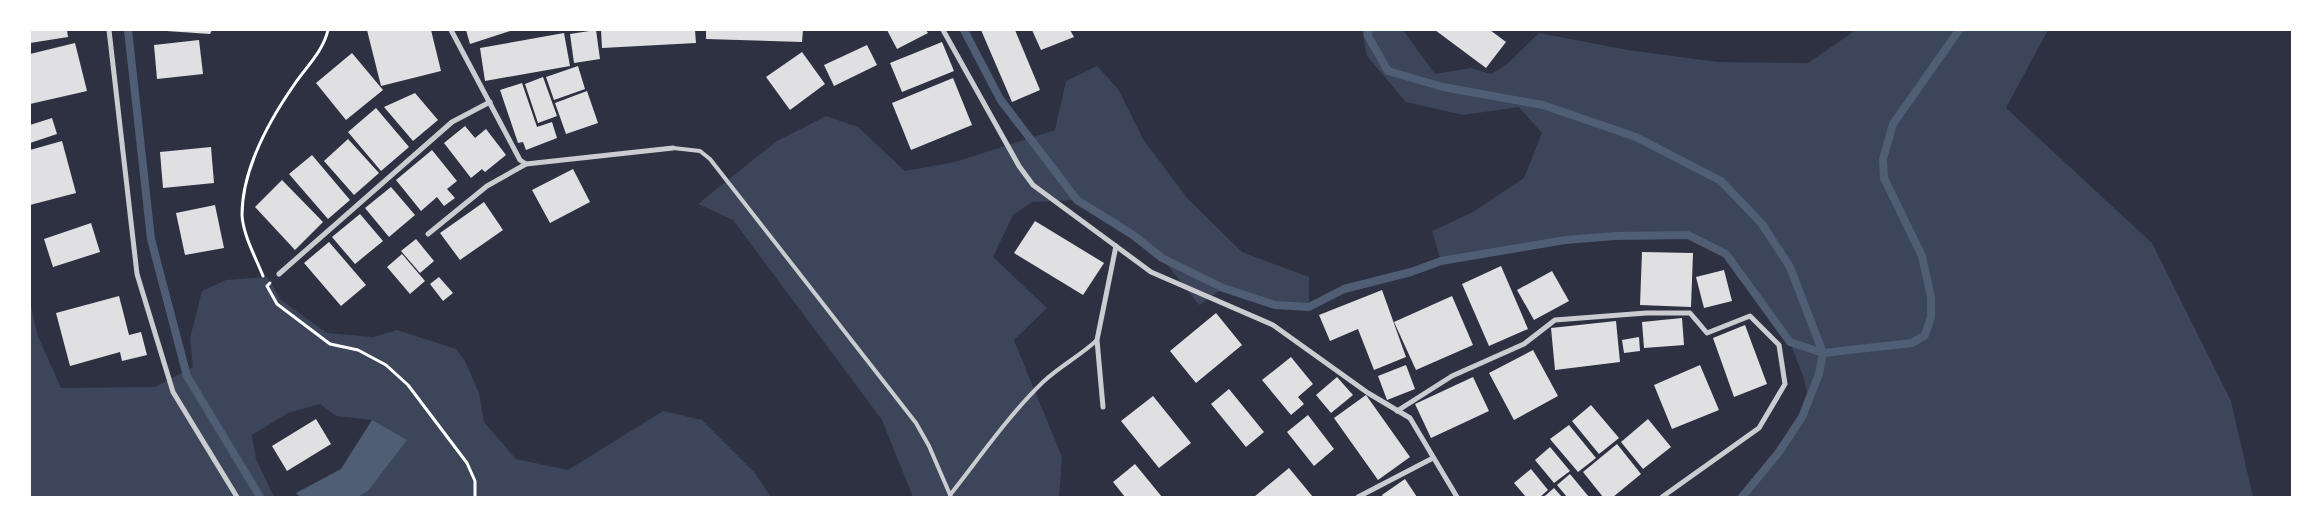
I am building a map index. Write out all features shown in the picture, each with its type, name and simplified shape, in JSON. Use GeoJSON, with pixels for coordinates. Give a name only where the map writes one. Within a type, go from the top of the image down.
{"type":"FeatureCollection","features":[{"type":"Feature","properties":{"kind":"street"},"geometry":{"type":"LineString","coordinates":[[109,30],[137,274],[173,392],[237,497]]}},
{"type":"Feature","properties":{"kind":"street"},"geometry":{"type":"LineString","coordinates":[[451,30],[520,160],[526,164]]}},
{"type":"Feature","properties":{"kind":"street"},"geometry":{"type":"LineString","coordinates":[[943,30],[1019,166],[1033,186],[1151,272],[1273,325],[1368,393],[1410,418],[1456,497]]}},
{"type":"Feature","properties":{"kind":"street"},"geometry":{"type":"LineString","coordinates":[[279,274],[452,122],[490,102]]}},
{"type":"Feature","properties":{"kind":"street"},"geometry":{"type":"LineString","coordinates":[[428,234],[487,186],[526,164],[673,148]]}},
{"type":"Feature","properties":{"kind":"street"},"geometry":{"type":"LineString","coordinates":[[1103,407],[1097,340],[1116,246]]}},
{"type":"Feature","properties":{"kind":"street"},"geometry":{"type":"LineString","coordinates":[[1397,411],[1452,376],[1524,344],[1555,320],[1646,313],[1690,313],[1707,333],[1750,316],[1779,345],[1785,384],[1759,428],[1662,497]]}},
{"type":"Feature","properties":{"kind":"street"},"geometry":{"type":"LineString","coordinates":[[1358,497],[1433,458]]}},
{"type":"Feature","properties":{"kind":"lane"},"geometry":{"type":"LineString","coordinates":[[673,148],[700,151],[710,159],[916,423],[929,446],[951,496],[1028,398],[1058,368],[1077,357],[1097,340]]}},
{"type":"Feature","properties":{"kind":"path"},"geometry":{"type":"LineString","coordinates":[[328,30],[319,53],[296,82],[270,124],[255,156],[245,193],[242,216],[267,286],[277,304],[330,344],[358,350],[386,365],[408,385],[467,462],[475,481],[475,497]]}},
{"type":"Feature","properties":{"kind":"path"},"geometry":{"type":"LineString","coordinates":[[267,286],[279,274]]}},
{"type":"Feature","properties":{"kind":"shaded area"},"geometry":{"type":"Polygon","coordinates":[[[1362,30],[1403,30],[1435,74],[1471,68],[1491,74],[1507,64],[1539,33],[1628,50],[1718,62],[1808,63],[1856,30],[2048,30],[2006,108],[2152,243],[2231,401],[2253,497],[1738,497],[1779,452],[1802,417],[1808,399],[1804,379],[1790,342],[1726,254],[1688,235],[1615,236],[1553,242],[1441,261],[1432,231],[1471,213],[1524,178],[1542,133],[1519,107],[1463,115],[1406,102],[1367,56],[1362,30]]]}},
{"type":"Feature","properties":{"kind":"shaded area"},"geometry":{"type":"Polygon","coordinates":[[[1097,66],[1118,89],[1143,139],[1188,199],[1242,252],[1309,277],[1309,307],[1275,305],[1223,288],[1199,305],[1162,258],[1133,235],[1077,200],[1032,202],[1013,215],[993,257],[1047,308],[1014,340],[1062,457],[1059,497],[913,497],[882,420],[733,220],[698,204],[777,141],[826,116],[858,127],[905,171],[955,162],[1055,130],[1066,81],[1097,66]]]}},
{"type":"Feature","properties":{"kind":"shaded area"},"geometry":{"type":"Polygon","coordinates":[[[267,277],[281,300],[327,333],[373,337],[397,330],[456,349],[465,361],[479,393],[484,422],[516,459],[568,470],[663,411],[702,420],[755,473],[771,497],[358,497],[368,491],[372,420],[336,416],[320,404],[288,413],[252,435],[256,459],[274,497],[30,497],[30,301],[37,334],[61,388],[155,387],[193,367],[190,338],[202,291],[226,280],[267,277]]]}},
{"type":"Feature","properties":{"kind":"shaded area"},"geometry":{"type":"Polygon","coordinates":[[[372,420],[407,440],[368,491],[358,497],[300,497],[296,493],[341,469],[372,420]]]}},
{"type":"Feature","properties":{"kind":"building"},"geometry":{"type":"Polygon","coordinates":[[[30,30],[67,30],[68,37],[30,43],[30,30]]]}},
{"type":"Feature","properties":{"kind":"building"},"geometry":{"type":"Polygon","coordinates":[[[152,30],[212,30],[210,34],[152,30]]]}},
{"type":"Feature","properties":{"kind":"building"},"geometry":{"type":"Polygon","coordinates":[[[367,30],[431,30],[441,71],[381,86],[367,30]]]}},
{"type":"Feature","properties":{"kind":"building"},"geometry":{"type":"Polygon","coordinates":[[[466,30],[513,30],[470,44],[466,30]]]}},
{"type":"Feature","properties":{"kind":"building"},"geometry":{"type":"Polygon","coordinates":[[[596,30],[600,59],[574,63],[570,34],[596,30]]]}},
{"type":"Feature","properties":{"kind":"building"},"geometry":{"type":"Polygon","coordinates":[[[601,30],[695,30],[696,43],[602,48],[601,30]]]}},
{"type":"Feature","properties":{"kind":"building"},"geometry":{"type":"Polygon","coordinates":[[[706,30],[803,30],[802,42],[706,39],[706,30]]]}},
{"type":"Feature","properties":{"kind":"building"},"geometry":{"type":"Polygon","coordinates":[[[887,30],[926,30],[928,33],[897,49],[887,30]]]}},
{"type":"Feature","properties":{"kind":"building"},"geometry":{"type":"Polygon","coordinates":[[[981,30],[1015,30],[1040,90],[1012,102],[981,30]]]}},
{"type":"Feature","properties":{"kind":"building"},"geometry":{"type":"Polygon","coordinates":[[[1032,30],[1070,30],[1074,37],[1041,50],[1032,30]]]}},
{"type":"Feature","properties":{"kind":"building"},"geometry":{"type":"Polygon","coordinates":[[[1435,30],[1490,30],[1506,42],[1486,68],[1435,30]]]}},
{"type":"Feature","properties":{"kind":"building"},"geometry":{"type":"Polygon","coordinates":[[[564,33],[570,66],[485,81],[480,48],[564,33]]]}},
{"type":"Feature","properties":{"kind":"building"},"geometry":{"type":"Polygon","coordinates":[[[199,40],[203,74],[157,79],[154,45],[199,40]]]}},
{"type":"Feature","properties":{"kind":"building"},"geometry":{"type":"Polygon","coordinates":[[[942,42],[954,71],[902,92],[890,63],[942,42]]]}},
{"type":"Feature","properties":{"kind":"building"},"geometry":{"type":"Polygon","coordinates":[[[75,43],[87,91],[30,104],[30,54],[75,43]]]}},
{"type":"Feature","properties":{"kind":"building"},"geometry":{"type":"Polygon","coordinates":[[[867,45],[877,65],[834,86],[824,65],[867,45]]]}},
{"type":"Feature","properties":{"kind":"building"},"geometry":{"type":"Polygon","coordinates":[[[802,52],[825,84],[790,110],[766,77],[802,52]]]}},
{"type":"Feature","properties":{"kind":"building"},"geometry":{"type":"Polygon","coordinates":[[[352,53],[383,90],[346,120],[316,83],[352,53]]]}},
{"type":"Feature","properties":{"kind":"building"},"geometry":{"type":"Polygon","coordinates":[[[578,66],[585,89],[554,100],[546,77],[578,66]]]}},
{"type":"Feature","properties":{"kind":"building"},"geometry":{"type":"Polygon","coordinates":[[[543,77],[557,116],[538,123],[525,84],[543,77]]]}},
{"type":"Feature","properties":{"kind":"building"},"geometry":{"type":"Polygon","coordinates":[[[953,78],[972,125],[911,150],[892,103],[953,78]]]}},
{"type":"Feature","properties":{"kind":"building"},"geometry":{"type":"Polygon","coordinates":[[[522,83],[537,127],[552,122],[557,138],[526,150],[523,142],[518,143],[500,90],[522,83]]]}},
{"type":"Feature","properties":{"kind":"building"},"geometry":{"type":"Polygon","coordinates":[[[587,91],[598,123],[566,134],[555,103],[587,91]]]}},
{"type":"Feature","properties":{"kind":"building"},"geometry":{"type":"Polygon","coordinates":[[[415,93],[438,120],[413,141],[384,107],[415,93]]]}},
{"type":"Feature","properties":{"kind":"building"},"geometry":{"type":"Polygon","coordinates":[[[376,108],[409,147],[381,171],[348,132],[376,108]]]}},
{"type":"Feature","properties":{"kind":"building"},"geometry":{"type":"Polygon","coordinates":[[[52,118],[57,134],[30,143],[30,125],[52,118]]]}},
{"type":"Feature","properties":{"kind":"building"},"geometry":{"type":"Polygon","coordinates":[[[465,126],[475,138],[486,129],[506,155],[485,172],[482,169],[471,178],[444,143],[465,126]]]}},
{"type":"Feature","properties":{"kind":"building"},"geometry":{"type":"Polygon","coordinates":[[[348,139],[379,173],[354,195],[324,161],[348,139]]]}},
{"type":"Feature","properties":{"kind":"building"},"geometry":{"type":"Polygon","coordinates":[[[62,141],[76,193],[30,205],[30,150],[62,141]]]}},
{"type":"Feature","properties":{"kind":"building"},"geometry":{"type":"Polygon","coordinates":[[[211,147],[214,183],[163,188],[160,152],[211,147]]]}},
{"type":"Feature","properties":{"kind":"building"},"geometry":{"type":"Polygon","coordinates":[[[432,150],[457,181],[447,189],[455,198],[444,206],[437,197],[421,211],[396,180],[432,150]]]}},
{"type":"Feature","properties":{"kind":"building"},"geometry":{"type":"Polygon","coordinates":[[[312,155],[350,200],[328,219],[289,174],[312,155]]]}},
{"type":"Feature","properties":{"kind":"building"},"geometry":{"type":"Polygon","coordinates":[[[573,169],[590,202],[550,223],[532,190],[573,169]]]}},
{"type":"Feature","properties":{"kind":"building"},"geometry":{"type":"Polygon","coordinates":[[[282,180],[323,222],[295,250],[255,207],[282,180]]]}},
{"type":"Feature","properties":{"kind":"building"},"geometry":{"type":"Polygon","coordinates":[[[391,187],[415,215],[389,237],[365,208],[391,187]]]}},
{"type":"Feature","properties":{"kind":"building"},"geometry":{"type":"Polygon","coordinates":[[[484,202],[503,230],[460,260],[440,233],[484,202]]]}},
{"type":"Feature","properties":{"kind":"building"},"geometry":{"type":"Polygon","coordinates":[[[215,205],[224,248],[185,255],[176,213],[215,205]]]}},
{"type":"Feature","properties":{"kind":"building"},"geometry":{"type":"Polygon","coordinates":[[[360,214],[383,241],[355,264],[332,237],[360,214]]]}},
{"type":"Feature","properties":{"kind":"building"},"geometry":{"type":"Polygon","coordinates":[[[1035,221],[1104,263],[1083,295],[1014,253],[1035,221]]]}},
{"type":"Feature","properties":{"kind":"building"},"geometry":{"type":"Polygon","coordinates":[[[91,223],[100,252],[53,267],[44,239],[91,223]]]}},
{"type":"Feature","properties":{"kind":"building"},"geometry":{"type":"Polygon","coordinates":[[[416,239],[434,261],[420,273],[401,251],[416,239]]]}},
{"type":"Feature","properties":{"kind":"building"},"geometry":{"type":"Polygon","coordinates":[[[329,242],[366,285],[341,306],[304,263],[329,242]]]}},
{"type":"Feature","properties":{"kind":"building"},"geometry":{"type":"Polygon","coordinates":[[[1642,252],[1693,253],[1691,307],[1640,305],[1642,252]]]}},
{"type":"Feature","properties":{"kind":"building"},"geometry":{"type":"Polygon","coordinates":[[[402,254],[425,281],[410,294],[387,267],[402,254]]]}},
{"type":"Feature","properties":{"kind":"building"},"geometry":{"type":"Polygon","coordinates":[[[1501,266],[1528,329],[1489,346],[1462,284],[1501,266]]]}},
{"type":"Feature","properties":{"kind":"building"},"geometry":{"type":"Polygon","coordinates":[[[1724,270],[1732,301],[1704,308],[1696,277],[1724,270]]]}},
{"type":"Feature","properties":{"kind":"building"},"geometry":{"type":"Polygon","coordinates":[[[1552,271],[1569,301],[1534,320],[1517,290],[1552,271]]]}},
{"type":"Feature","properties":{"kind":"building"},"geometry":{"type":"Polygon","coordinates":[[[439,277],[453,293],[443,301],[430,284],[439,277]]]}},
{"type":"Feature","properties":{"kind":"building"},"geometry":{"type":"Polygon","coordinates":[[[1382,290],[1406,357],[1374,370],[1358,329],[1330,341],[1319,315],[1382,290]]]}},
{"type":"Feature","properties":{"kind":"building"},"geometry":{"type":"Polygon","coordinates":[[[119,296],[129,335],[141,332],[147,355],[122,361],[120,352],[70,366],[56,313],[119,296]]]}},
{"type":"Feature","properties":{"kind":"building"},"geometry":{"type":"Polygon","coordinates":[[[1452,296],[1473,345],[1416,370],[1394,322],[1452,296]]]}},
{"type":"Feature","properties":{"kind":"building"},"geometry":{"type":"Polygon","coordinates":[[[1216,313],[1242,345],[1196,383],[1170,351],[1216,313]]]}},
{"type":"Feature","properties":{"kind":"building"},"geometry":{"type":"Polygon","coordinates":[[[1682,318],[1684,345],[1644,348],[1642,322],[1682,318]]]}},
{"type":"Feature","properties":{"kind":"building"},"geometry":{"type":"Polygon","coordinates":[[[1616,321],[1620,362],[1555,370],[1551,328],[1616,321]]]}},
{"type":"Feature","properties":{"kind":"building"},"geometry":{"type":"Polygon","coordinates":[[[1745,325],[1767,384],[1734,397],[1713,338],[1745,325]]]}},
{"type":"Feature","properties":{"kind":"building"},"geometry":{"type":"Polygon","coordinates":[[[1639,337],[1640,351],[1624,353],[1622,340],[1639,337]]]}},
{"type":"Feature","properties":{"kind":"building"},"geometry":{"type":"Polygon","coordinates":[[[1533,350],[1558,396],[1514,420],[1489,373],[1533,350]]]}},
{"type":"Feature","properties":{"kind":"building"},"geometry":{"type":"Polygon","coordinates":[[[1291,357],[1313,384],[1298,397],[1304,404],[1291,415],[1262,380],[1291,357]]]}},
{"type":"Feature","properties":{"kind":"building"},"geometry":{"type":"Polygon","coordinates":[[[1406,365],[1415,389],[1387,400],[1378,376],[1406,365]]]}},
{"type":"Feature","properties":{"kind":"building"},"geometry":{"type":"Polygon","coordinates":[[[1700,365],[1719,410],[1672,429],[1654,385],[1700,365]]]}},
{"type":"Feature","properties":{"kind":"building"},"geometry":{"type":"Polygon","coordinates":[[[1337,377],[1353,395],[1331,413],[1316,395],[1337,377]]]}},
{"type":"Feature","properties":{"kind":"building"},"geometry":{"type":"Polygon","coordinates":[[[1473,377],[1489,411],[1431,438],[1415,404],[1473,377]]]}},
{"type":"Feature","properties":{"kind":"building"},"geometry":{"type":"Polygon","coordinates":[[[1229,389],[1264,432],[1246,447],[1211,404],[1229,389]]]}},
{"type":"Feature","properties":{"kind":"building"},"geometry":{"type":"Polygon","coordinates":[[[1366,395],[1410,457],[1378,480],[1334,418],[1366,395]]]}},
{"type":"Feature","properties":{"kind":"building"},"geometry":{"type":"Polygon","coordinates":[[[1153,396],[1191,443],[1159,468],[1121,421],[1153,396]]]}},
{"type":"Feature","properties":{"kind":"building"},"geometry":{"type":"Polygon","coordinates":[[[1591,405],[1619,438],[1599,454],[1572,421],[1591,405]]]}},
{"type":"Feature","properties":{"kind":"building"},"geometry":{"type":"Polygon","coordinates":[[[1308,415],[1334,449],[1314,466],[1287,432],[1308,415]]]}},
{"type":"Feature","properties":{"kind":"building"},"geometry":{"type":"Polygon","coordinates":[[[316,419],[331,444],[287,471],[272,446],[316,419]]]}},
{"type":"Feature","properties":{"kind":"building"},"geometry":{"type":"Polygon","coordinates":[[[1648,419],[1671,447],[1643,469],[1621,442],[1648,419]]]}},
{"type":"Feature","properties":{"kind":"building"},"geometry":{"type":"Polygon","coordinates":[[[1569,425],[1596,458],[1578,472],[1550,439],[1569,425]]]}},
{"type":"Feature","properties":{"kind":"building"},"geometry":{"type":"Polygon","coordinates":[[[1617,444],[1641,474],[1613,497],[1603,497],[1583,472],[1617,444]]]}},
{"type":"Feature","properties":{"kind":"building"},"geometry":{"type":"Polygon","coordinates":[[[1550,447],[1570,471],[1554,483],[1535,460],[1550,447]]]}},
{"type":"Feature","properties":{"kind":"building"},"geometry":{"type":"Polygon","coordinates":[[[1135,464],[1162,497],[1125,497],[1113,482],[1135,464]]]}},
{"type":"Feature","properties":{"kind":"building"},"geometry":{"type":"Polygon","coordinates":[[[1289,468],[1313,497],[1254,497],[1289,468]]]}},
{"type":"Feature","properties":{"kind":"building"},"geometry":{"type":"Polygon","coordinates":[[[1531,469],[1548,490],[1540,497],[1526,497],[1514,483],[1531,469]]]}},
{"type":"Feature","properties":{"kind":"building"},"geometry":{"type":"Polygon","coordinates":[[[1570,474],[1589,497],[1567,497],[1557,485],[1570,474]]]}},
{"type":"Feature","properties":{"kind":"building"},"geometry":{"type":"Polygon","coordinates":[[[1405,479],[1417,497],[1383,497],[1382,495],[1405,479]]]}},
{"type":"Feature","properties":{"kind":"building"},"geometry":{"type":"Polygon","coordinates":[[[1554,488],[1562,497],[1543,497],[1546,495],[1554,488]]]}},
{"type":"Feature","properties":{"kind":"waterway"},"geometry":{"type":"LineString","coordinates":[[128,30],[151,239],[187,376],[260,497]]}},
{"type":"Feature","properties":{"kind":"waterway"},"geometry":{"type":"LineString","coordinates":[[964,30],[1000,99],[1077,200],[1133,235],[1162,258],[1223,288],[1275,305],[1309,307],[1344,289],[1411,272],[1441,261],[1565,240],[1615,236],[1688,235],[1726,254],[1790,342],[1823,353],[1912,343],[1925,335],[1931,317],[1931,297],[1922,256],[1884,178],[1883,159],[1893,124],[1959,30]]}},
{"type":"Feature","properties":{"kind":"waterway"},"geometry":{"type":"LineString","coordinates":[[1368,30],[1368,36],[1388,71],[1443,87],[1543,105],[1636,137],[1721,181],[1762,224],[1790,267],[1823,353],[1819,374],[1802,417],[1779,452],[1742,497]]}}]}
